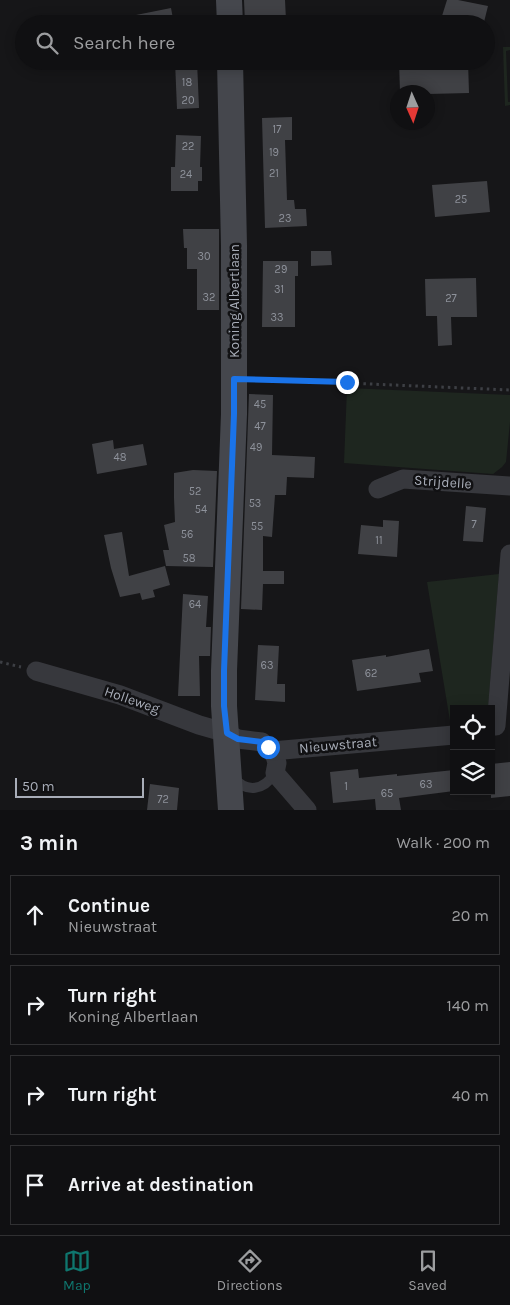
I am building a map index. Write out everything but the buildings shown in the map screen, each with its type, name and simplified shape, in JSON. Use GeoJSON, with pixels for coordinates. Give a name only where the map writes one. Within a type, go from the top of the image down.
{"type":"FeatureCollection","features":[{"type":"Feature","properties":{"kind":"street"},"geometry":{"type":"LineString","coordinates":[[229,0],[230,15]]}},
{"type":"Feature","properties":{"kind":"street","name":"Koning Albertlaan"},"geometry":{"type":"LineString","coordinates":[[230,70],[234,246],[234,414],[224,706],[232,810]]}},
{"type":"Feature","properties":{"kind":"street","name":"Strijdelle"},"geometry":{"type":"LineString","coordinates":[[378,490],[403,479],[510,486]]}},
{"type":"Feature","properties":{"kind":"street"},"geometry":{"type":"LineString","coordinates":[[499,725],[510,554]]}},
{"type":"Feature","properties":{"kind":"street","name":"Holleweg"},"geometry":{"type":"LineString","coordinates":[[36,671],[120,695],[199,725],[227,733]]}},
{"type":"Feature","properties":{"kind":"street"},"geometry":{"type":"LineString","coordinates":[[227,733],[238,739],[262,742],[268,747],[272,751],[277,763],[275,773],[307,810]]}},
{"type":"Feature","properties":{"kind":"street","name":"Nieuwstraat"},"geometry":{"type":"LineString","coordinates":[[272,751],[450,735]]}},
{"type":"Feature","properties":{"kind":"lane"},"geometry":{"type":"LineString","coordinates":[[229,766],[232,776],[245,787],[255,788],[264,786],[270,782],[275,773]]}},
{"type":"Feature","properties":{"kind":"path"},"geometry":{"type":"LineString","coordinates":[[234,379],[347,382],[510,390]]}},
{"type":"Feature","properties":{"kind":"shaded area"},"geometry":{"type":"Polygon","coordinates":[[[503,47],[510,47],[510,50],[506,51],[508,102],[510,102],[510,105],[505,106],[503,47]]]}},
{"type":"Feature","properties":{"kind":"shaded area"},"geometry":{"type":"Polygon","coordinates":[[[347,388],[510,395],[510,422],[506,462],[493,474],[344,463],[347,388]]]}},
{"type":"Feature","properties":{"kind":"shaded area"},"geometry":{"type":"Polygon","coordinates":[[[499,574],[488,705],[450,705],[450,721],[427,582],[499,574]]]}},
{"type":"Feature","properties":{"kind":"route"},"geometry":{"type":"LineString","coordinates":[[268,747],[262,742],[238,739],[227,733],[224,706],[234,379],[347,382]]}}]}
